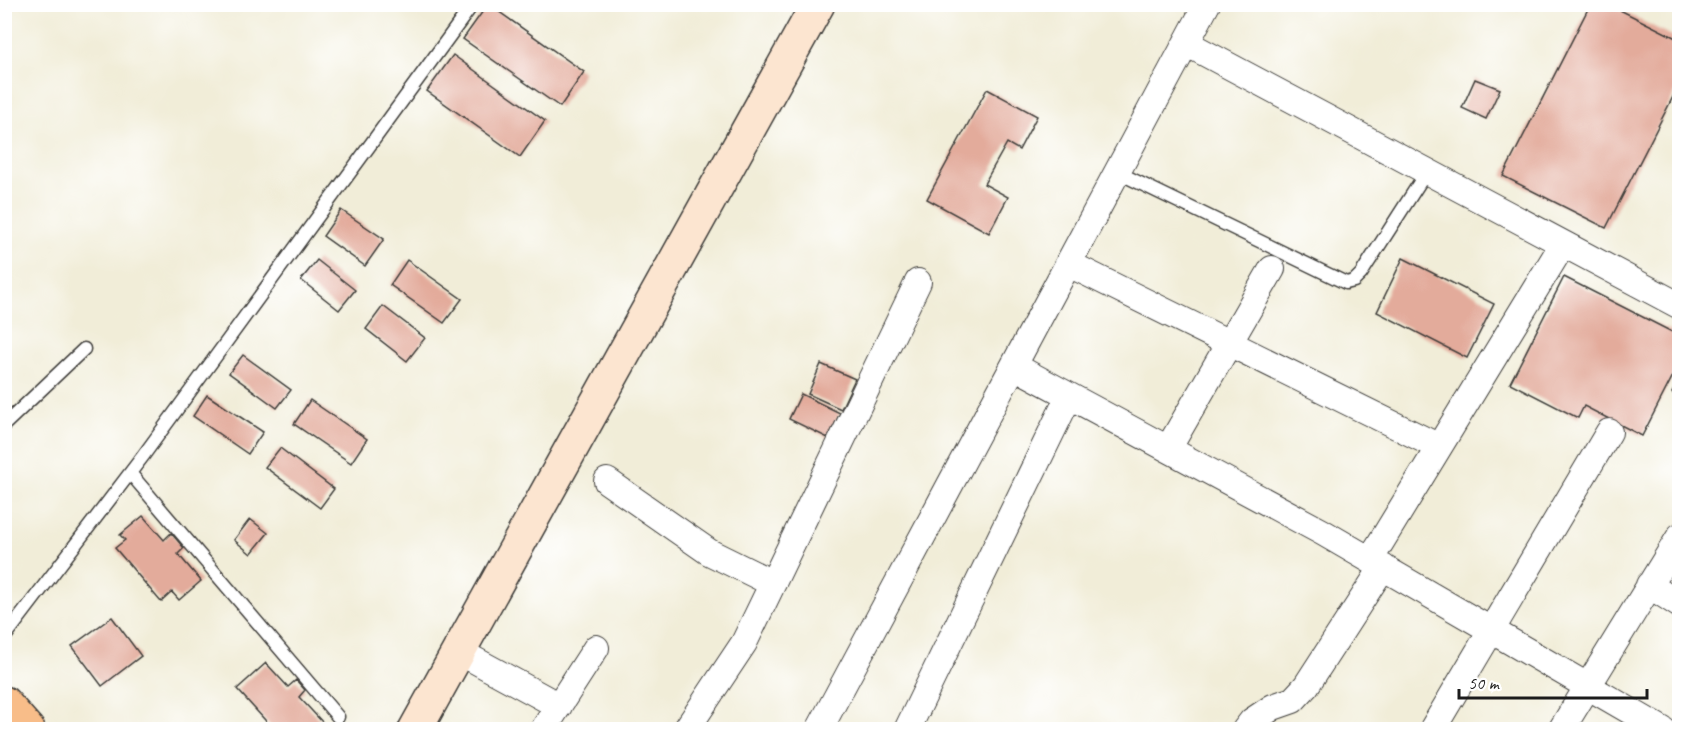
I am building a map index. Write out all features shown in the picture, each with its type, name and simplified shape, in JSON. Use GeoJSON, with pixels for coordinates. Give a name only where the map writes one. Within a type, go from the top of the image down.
{"type":"FeatureCollection","features":[{"type":"Feature","properties":{"kind":"main road"},"geometry":{"type":"LineString","coordinates":[[4,703],[28,729]]}},
{"type":"Feature","properties":{"kind":"street"},"geometry":{"type":"LineString","coordinates":[[415,729],[818,4]]}},
{"type":"Feature","properties":{"kind":"street"},"geometry":{"type":"LineString","coordinates":[[819,729],[1207,4]]}},
{"type":"Feature","properties":{"kind":"street"},"geometry":{"type":"LineString","coordinates":[[1186,43],[1680,306]]}},
{"type":"Feature","properties":{"kind":"street"},"geometry":{"type":"LineString","coordinates":[[1245,729],[1252,721],[1273,707],[1293,700],[1306,686],[1376,564],[1439,447],[1563,244]]}},
{"type":"Feature","properties":{"kind":"street"},"geometry":{"type":"LineString","coordinates":[[1069,264],[1439,447]]}},
{"type":"Feature","properties":{"kind":"street"},"geometry":{"type":"LineString","coordinates":[[1168,449],[1272,269]]}},
{"type":"Feature","properties":{"kind":"street"},"geometry":{"type":"LineString","coordinates":[[686,729],[744,643],[918,282]]}},
{"type":"Feature","properties":{"kind":"street"},"geometry":{"type":"LineString","coordinates":[[1014,366],[1376,564],[1663,729]]}},
{"type":"Feature","properties":{"kind":"street"},"geometry":{"type":"LineString","coordinates":[[907,729],[1069,396]]}},
{"type":"Feature","properties":{"kind":"street"},"geometry":{"type":"LineString","coordinates":[[1432,729],[1609,432]]}},
{"type":"Feature","properties":{"kind":"street"},"geometry":{"type":"LineString","coordinates":[[607,481],[709,552],[772,583]]}},
{"type":"Feature","properties":{"kind":"street"},"geometry":{"type":"LineString","coordinates":[[1561,729],[1680,536]]}},
{"type":"Feature","properties":{"kind":"street"},"geometry":{"type":"LineString","coordinates":[[1649,585],[1680,604]]}},
{"type":"Feature","properties":{"kind":"street"},"geometry":{"type":"LineString","coordinates":[[543,729],[596,648]]}},
{"type":"Feature","properties":{"kind":"street"},"geometry":{"type":"LineString","coordinates":[[458,651],[559,705]]}},
{"type":"Feature","properties":{"kind":"lane"},"geometry":{"type":"LineString","coordinates":[[4,639],[130,473],[473,4]]}},
{"type":"Feature","properties":{"kind":"lane"},"geometry":{"type":"LineString","coordinates":[[1117,172],[1346,283],[1354,281],[1361,274],[1426,171]]}},
{"type":"Feature","properties":{"kind":"lane"},"geometry":{"type":"LineString","coordinates":[[4,425],[84,349]]}},
{"type":"Feature","properties":{"kind":"lane"},"geometry":{"type":"LineString","coordinates":[[130,473],[338,717]]}},
{"type":"Feature","properties":{"kind":"building"},"geometry":{"type":"Polygon","coordinates":[[[488,4],[584,72],[560,107],[463,39],[488,4]]]}},
{"type":"Feature","properties":{"kind":"building"},"geometry":{"type":"Polygon","coordinates":[[[1435,4],[1449,4],[1446,10],[1435,4]]]}},
{"type":"Feature","properties":{"kind":"building"},"geometry":{"type":"Polygon","coordinates":[[[1590,5],[1610,5],[1680,40],[1680,83],[1606,228],[1503,176],[1590,5]]]}},
{"type":"Feature","properties":{"kind":"building"},"geometry":{"type":"Polygon","coordinates":[[[453,55],[545,121],[520,157],[427,91],[453,55]]]}},
{"type":"Feature","properties":{"kind":"building"},"geometry":{"type":"Polygon","coordinates":[[[1475,79],[1500,89],[1486,119],[1462,108],[1475,79]]]}},
{"type":"Feature","properties":{"kind":"building"},"geometry":{"type":"Polygon","coordinates":[[[987,89],[1037,116],[1019,150],[1007,143],[984,184],[1008,197],[989,233],[927,199],[987,89]]]}},
{"type":"Feature","properties":{"kind":"building"},"geometry":{"type":"Polygon","coordinates":[[[341,210],[384,239],[365,266],[323,236],[341,210]]]}},
{"type":"Feature","properties":{"kind":"building"},"geometry":{"type":"Polygon","coordinates":[[[1403,258],[1494,304],[1467,358],[1377,312],[1403,258]]]}},
{"type":"Feature","properties":{"kind":"building"},"geometry":{"type":"Polygon","coordinates":[[[317,260],[355,290],[339,310],[301,280],[317,260]]]}},
{"type":"Feature","properties":{"kind":"building"},"geometry":{"type":"Polygon","coordinates":[[[407,260],[462,299],[444,323],[390,285],[407,260]]]}},
{"type":"Feature","properties":{"kind":"building"},"geometry":{"type":"Polygon","coordinates":[[[1564,277],[1680,336],[1680,362],[1642,436],[1584,406],[1578,418],[1510,383],[1564,277]]]}},
{"type":"Feature","properties":{"kind":"building"},"geometry":{"type":"Polygon","coordinates":[[[383,306],[425,338],[407,361],[366,329],[383,306]]]}},
{"type":"Feature","properties":{"kind":"building"},"geometry":{"type":"Polygon","coordinates":[[[243,355],[291,390],[277,408],[229,373],[243,355]]]}},
{"type":"Feature","properties":{"kind":"building"},"geometry":{"type":"Polygon","coordinates":[[[821,364],[855,379],[841,409],[808,394],[821,364]]]}},
{"type":"Feature","properties":{"kind":"building"},"geometry":{"type":"Polygon","coordinates":[[[1680,379],[1680,397],[1672,393],[1680,379]]]}},
{"type":"Feature","properties":{"kind":"building"},"geometry":{"type":"Polygon","coordinates":[[[801,394],[840,413],[828,438],[789,419],[801,394]]]}},
{"type":"Feature","properties":{"kind":"building"},"geometry":{"type":"Polygon","coordinates":[[[207,395],[263,432],[248,454],[193,416],[207,395]]]}},
{"type":"Feature","properties":{"kind":"building"},"geometry":{"type":"Polygon","coordinates":[[[310,400],[367,439],[351,463],[294,424],[310,400]]]}},
{"type":"Feature","properties":{"kind":"building"},"geometry":{"type":"Polygon","coordinates":[[[280,448],[334,489],[320,508],[265,467],[280,448]]]}},
{"type":"Feature","properties":{"kind":"building"},"geometry":{"type":"Polygon","coordinates":[[[143,516],[164,540],[171,533],[184,548],[178,554],[201,581],[179,600],[172,592],[161,602],[115,548],[125,540],[120,535],[143,516]]]}},
{"type":"Feature","properties":{"kind":"building"},"geometry":{"type":"Polygon","coordinates":[[[250,519],[268,533],[251,554],[234,540],[250,519]]]}},
{"type":"Feature","properties":{"kind":"building"},"geometry":{"type":"Polygon","coordinates":[[[112,617],[141,656],[102,686],[72,646],[112,617]]]}},
{"type":"Feature","properties":{"kind":"building"},"geometry":{"type":"Polygon","coordinates":[[[266,663],[288,687],[296,680],[305,690],[299,697],[325,725],[320,730],[274,730],[237,689],[266,663]]]}}]}
